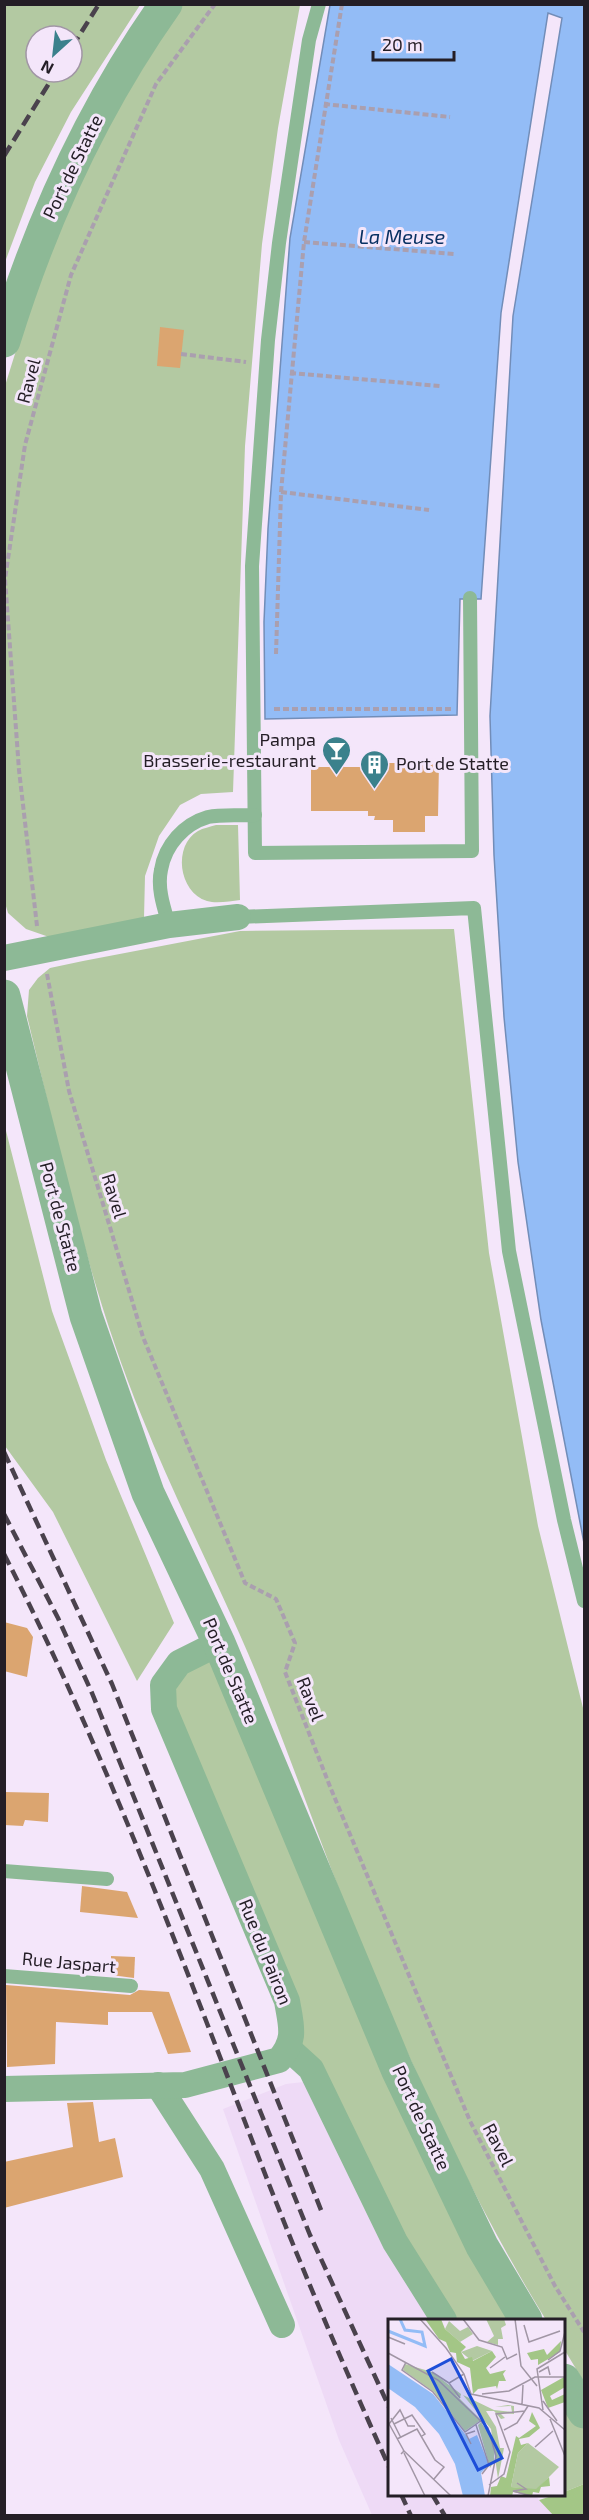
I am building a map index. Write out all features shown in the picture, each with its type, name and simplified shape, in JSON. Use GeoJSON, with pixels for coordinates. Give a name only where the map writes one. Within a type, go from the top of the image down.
{"type":"FeatureCollection","features":[{"type":"Feature","properties":{"kind":"street","name":"Port de Statte"},"geometry":{"type":"LineString","coordinates":[[4,341],[24,278],[58,191],[100,110],[166,4]]}},
{"type":"Feature","properties":{"kind":"street"},"geometry":{"type":"LineString","coordinates":[[4,958],[169,925],[238,917]]}},
{"type":"Feature","properties":{"kind":"street","name":"Port de Statte"},"geometry":{"type":"LineString","coordinates":[[4,996],[86,1316],[148,1493],[219,1643],[397,2068],[482,2246],[525,2319]]}},
{"type":"Feature","properties":{"kind":"street","name":"Rue du Pairon"},"geometry":{"type":"LineString","coordinates":[[219,1643],[179,1663],[163,1685],[164,1709],[287,2001],[292,2036],[289,2049]]}},
{"type":"Feature","properties":{"kind":"street"},"geometry":{"type":"LineString","coordinates":[[4,2089],[184,2085],[279,2060],[289,2049],[310,2069],[395,2242],[443,2319]]}},
{"type":"Feature","properties":{"kind":"street"},"geometry":{"type":"LineString","coordinates":[[158,2085],[212,2169],[282,2325]]}},
{"type":"Feature","properties":{"kind":"street"},"geometry":{"type":"LineString","coordinates":[[565,2382],[585,2412]]}},
{"type":"Feature","properties":{"kind":"lane"},"geometry":{"type":"LineString","coordinates":[[319,4],[309,40],[279,243],[266,364],[252,566],[255,853],[472,851],[470,598]]}},
{"type":"Feature","properties":{"kind":"lane"},"geometry":{"type":"LineString","coordinates":[[169,925],[161,897],[160,870],[175,840],[186,827],[210,817],[255,815]]}},
{"type":"Feature","properties":{"kind":"lane"},"geometry":{"type":"LineString","coordinates":[[238,917],[474,908],[509,1251],[564,1520],[585,1601]]}},
{"type":"Feature","properties":{"kind":"lane"},"geometry":{"type":"LineString","coordinates":[[4,1871],[107,1879]]}},
{"type":"Feature","properties":{"kind":"lane","name":"Rue Jaspart"},"geometry":{"type":"LineString","coordinates":[[4,1976],[131,1986]]}},
{"type":"Feature","properties":{"kind":"path","name":"Ravel"},"geometry":{"type":"LineString","coordinates":[[215,4],[156,84],[71,274],[25,445],[5,579],[20,781],[33,904],[69,1091],[142,1337],[245,1583],[276,1599],[295,1643],[285,1672],[331,1789],[470,2121],[555,2286],[585,2332]]}},
{"type":"Feature","properties":{"kind":"path"},"geometry":{"type":"LineString","coordinates":[[275,664],[281,492],[304,242],[324,104],[342,4]]}},
{"type":"Feature","properties":{"kind":"path"},"geometry":{"type":"LineString","coordinates":[[324,104],[450,117]]}},
{"type":"Feature","properties":{"kind":"path"},"geometry":{"type":"LineString","coordinates":[[304,242],[456,254]]}},
{"type":"Feature","properties":{"kind":"path"},"geometry":{"type":"LineString","coordinates":[[181,354],[266,364]]}},
{"type":"Feature","properties":{"kind":"path"},"geometry":{"type":"LineString","coordinates":[[291,373],[440,386]]}},
{"type":"Feature","properties":{"kind":"path"},"geometry":{"type":"LineString","coordinates":[[281,492],[429,510]]}},
{"type":"Feature","properties":{"kind":"path"},"geometry":{"type":"LineString","coordinates":[[274,699],[274,710],[453,709],[453,698]]}},
{"type":"Feature","properties":{"kind":"shaded area"},"geometry":{"type":"Polygon","coordinates":[[[303,2082],[430,2319],[388,2319],[388,2496],[536,2496],[553,2515],[372,2515],[339,2440],[223,2109],[286,2084],[303,2082]]]}},
{"type":"Feature","properties":{"kind":"green space"},"geometry":{"type":"Polygon","coordinates":[[[4,5],[140,5],[71,112],[35,182],[5,262],[4,5]]]}},
{"type":"Feature","properties":{"kind":"green space"},"geometry":{"type":"Polygon","coordinates":[[[181,5],[300,5],[278,128],[262,244],[245,446],[233,792],[201,794],[180,805],[159,836],[145,876],[144,918],[52,938],[26,929],[8,913],[5,903],[4,389],[39,277],[93,150],[181,5]]]}},
{"type":"Feature","properties":{"kind":"green space"},"geometry":{"type":"Polygon","coordinates":[[[216,825],[238,825],[240,900],[207,901],[197,896],[185,879],[182,857],[190,838],[204,828],[216,825]]]}},
{"type":"Feature","properties":{"kind":"green space"},"geometry":{"type":"Polygon","coordinates":[[[454,929],[489,1253],[538,1526],[584,1712],[584,2382],[565,2351],[565,2319],[545,2319],[472,2188],[428,2098],[353,1925],[246,1649],[142,1417],[106,1319],[91,1269],[27,1016],[29,990],[50,968],[240,931],[454,929]]]}},
{"type":"Feature","properties":{"kind":"green space"},"geometry":{"type":"Polygon","coordinates":[[[4,1123],[52,1311],[106,1460],[174,1623],[137,1681],[53,1512],[5,1446],[4,1123]]]}},
{"type":"Feature","properties":{"kind":"green space"},"geometry":{"type":"Polygon","coordinates":[[[219,1643],[528,2319],[443,2319],[292,2035],[164,1709],[179,1663],[219,1643]]]}},
{"type":"Feature","properties":{"kind":"green space"},"geometry":{"type":"Polygon","coordinates":[[[565,2379],[584,2411],[584,2484],[565,2492],[565,2379]]]}},
{"type":"Feature","properties":{"kind":"green space"},"geometry":{"type":"Polygon","coordinates":[[[584,2484],[584,2515],[553,2515],[539,2500],[552,2496],[565,2496],[565,2492],[584,2484]]]}},
{"type":"Feature","properties":{"kind":"water","name":"La Meuse"},"geometry":{"type":"Polygon","coordinates":[[[330,5],[584,5],[584,1543],[541,1320],[518,1162],[504,1017],[494,855],[490,716],[513,316],[562,18],[548,13],[501,313],[481,599],[460,599],[457,715],[265,719],[264,622],[268,529],[290,238],[330,5]]]}},
{"type":"Feature","properties":{"kind":"building"},"geometry":{"type":"Polygon","coordinates":[[[160,327],[184,330],[180,368],[157,366],[160,327]]]}},
{"type":"Feature","properties":{"kind":"building","name":"Port de Statte"},"geometry":{"type":"Polygon","coordinates":[[[368,763],[439,763],[438,816],[425,816],[425,832],[393,832],[393,820],[374,820],[375,816],[368,816],[368,811],[311,811],[311,767],[368,767],[368,763]]]}},
{"type":"Feature","properties":{"kind":"building"},"geometry":{"type":"Polygon","coordinates":[[[4,1622],[27,1628],[33,1637],[27,1677],[4,1671],[4,1622]]]}},
{"type":"Feature","properties":{"kind":"building"},"geometry":{"type":"Polygon","coordinates":[[[4,1792],[49,1793],[48,1822],[25,1820],[23,1826],[4,1825],[4,1792]]]}},
{"type":"Feature","properties":{"kind":"building"},"geometry":{"type":"Polygon","coordinates":[[[82,1886],[127,1892],[138,1918],[80,1912],[82,1886]]]}},
{"type":"Feature","properties":{"kind":"building"},"geometry":{"type":"Polygon","coordinates":[[[111,1956],[135,1957],[134,1978],[111,1975],[111,1956]]]}},
{"type":"Feature","properties":{"kind":"building"},"geometry":{"type":"Polygon","coordinates":[[[6,1985],[130,1995],[139,1990],[169,1992],[191,2052],[168,2054],[152,2012],[108,2012],[108,2025],[56,2022],[55,2064],[7,2067],[6,1985]]]}},
{"type":"Feature","properties":{"kind":"building"},"geometry":{"type":"Polygon","coordinates":[[[93,2102],[99,2142],[115,2138],[123,2177],[4,2208],[4,2162],[73,2147],[67,2103],[93,2102]]]}},
{"type":"Feature","properties":{"kind":"railway"},"geometry":{"type":"LineString","coordinates":[[84,28],[99,4]]}},
{"type":"Feature","properties":{"kind":"railway"},"geometry":{"type":"LineString","coordinates":[[4,156],[49,84]]}},
{"type":"Feature","properties":{"kind":"railway"},"geometry":{"type":"LineString","coordinates":[[4,1452],[112,1684],[323,2215]]}},
{"type":"Feature","properties":{"kind":"railway"},"geometry":{"type":"LineString","coordinates":[[4,1514],[58,1618],[92,1693],[310,2235],[388,2405]]}},
{"type":"Feature","properties":{"kind":"railway"},"geometry":{"type":"LineString","coordinates":[[4,1554],[75,1702],[108,1778],[171,1930],[291,2239],[388,2464]]}},
{"type":"Feature","properties":{"kind":"railway"},"geometry":{"type":"LineString","coordinates":[[402,2496],[411,2516]]}},
{"type":"Feature","properties":{"kind":"railway"},"geometry":{"type":"LineString","coordinates":[[433,2496],[445,2516]]}},
{"type":"Feature","properties":{"kind":"place","name":"Pampa Brasserie-restaurant"},"geometry":{"type":"Point","coordinates":[337,776]}},
{"type":"Feature","properties":{"kind":"place","name":"Port de Statte"},"geometry":{"type":"Point","coordinates":[375,790]}}]}
